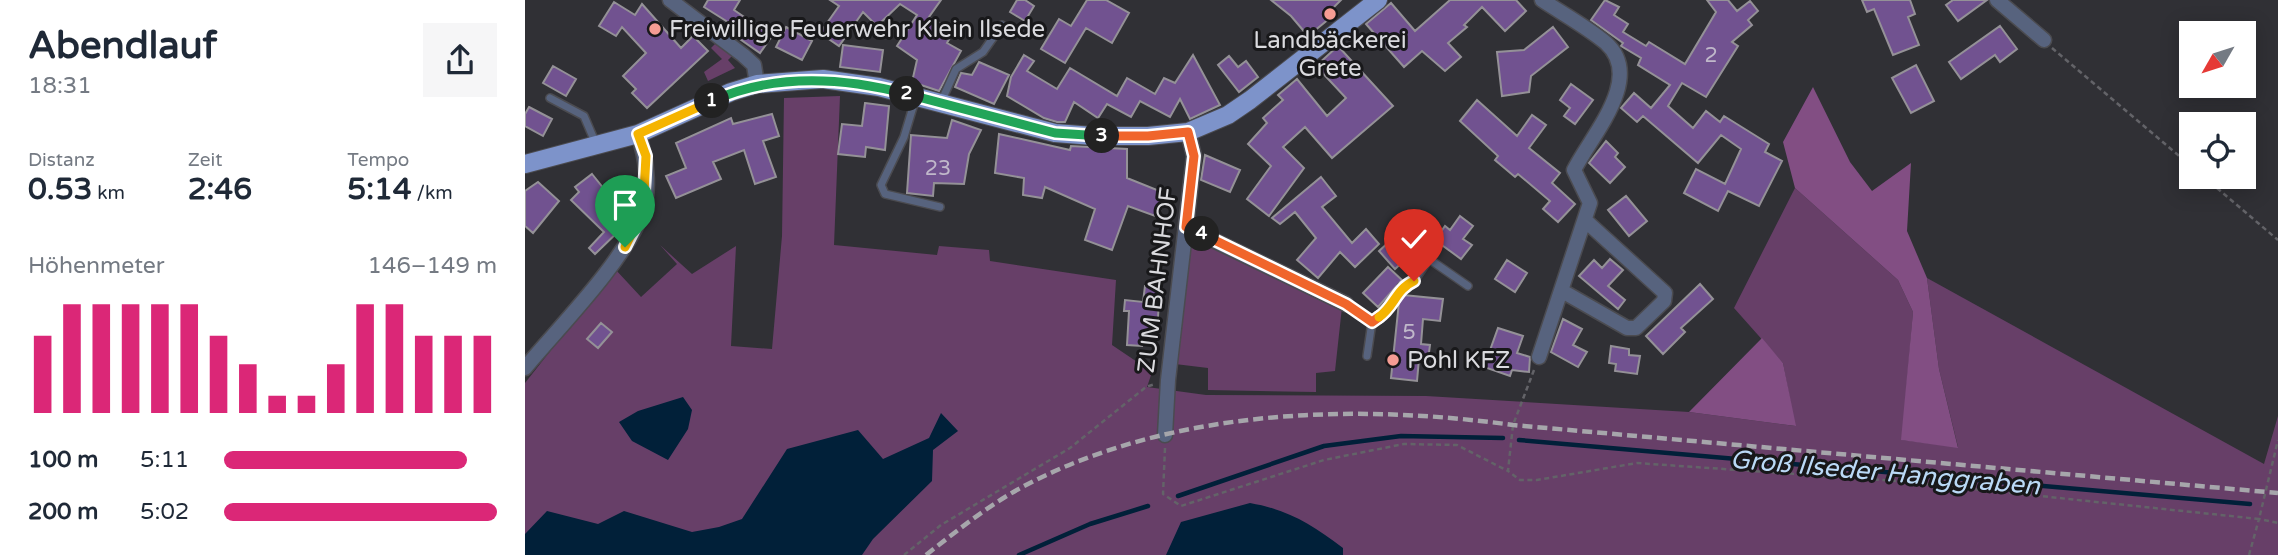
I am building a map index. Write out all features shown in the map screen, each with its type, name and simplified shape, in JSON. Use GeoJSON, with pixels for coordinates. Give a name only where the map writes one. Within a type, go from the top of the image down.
{"type":"FeatureCollection","features":[{"type":"Feature","properties":{"kind":"main road"},"geometry":{"type":"LineString","coordinates":[[525,164],[638,134],[731,92],[757,84],[823,79],[879,87],[1055,133],[1148,136],[1188,132],[1228,115],[1250,100],[1378,0]]}},
{"type":"Feature","properties":{"kind":"street"},"geometry":{"type":"LineString","coordinates":[[670,0],[754,65],[757,84]]}},
{"type":"Feature","properties":{"kind":"street"},"geometry":{"type":"LineString","coordinates":[[1539,357],[1587,222],[1590,203],[1574,170],[1611,108],[1619,81],[1620,61],[1607,44],[1542,0]]}},
{"type":"Feature","properties":{"kind":"street"},"geometry":{"type":"LineString","coordinates":[[1997,0],[2043,40]]}},
{"type":"Feature","properties":{"kind":"street","name":"ZUM BAHNHOF"},"geometry":{"type":"LineString","coordinates":[[1165,435],[1168,380],[1194,156],[1188,132]]}},
{"type":"Feature","properties":{"kind":"street"},"geometry":{"type":"LineString","coordinates":[[525,368],[625,247],[643,211],[646,156],[638,134]]}},
{"type":"Feature","properties":{"kind":"street"},"geometry":{"type":"LineString","coordinates":[[1562,291],[1627,328],[1636,328],[1664,301],[1665,293],[1587,222]]}},
{"type":"Feature","properties":{"kind":"street"},"geometry":{"type":"LineString","coordinates":[[1186,227],[1346,304]]}},
{"type":"Feature","properties":{"kind":"lane"},"geometry":{"type":"LineString","coordinates":[[940,103],[956,69],[983,52],[1002,25]]}},
{"type":"Feature","properties":{"kind":"lane"},"geometry":{"type":"LineString","coordinates":[[916,96],[904,137],[881,185],[885,194],[940,207]]}},
{"type":"Feature","properties":{"kind":"lane"},"geometry":{"type":"LineString","coordinates":[[549,98],[584,116],[596,145]]}},
{"type":"Feature","properties":{"kind":"lane"},"geometry":{"type":"LineString","coordinates":[[1367,356],[1372,322],[1386,312],[1401,287],[1414,281],[1429,259],[1468,286]]}},
{"type":"Feature","properties":{"kind":"lane"},"geometry":{"type":"LineString","coordinates":[[1346,304],[1372,322]]}},
{"type":"Feature","properties":{"kind":"path"},"geometry":{"type":"LineString","coordinates":[[2043,40],[2179,156]]}},
{"type":"Feature","properties":{"kind":"path"},"geometry":{"type":"LineString","coordinates":[[2218,189],[2278,240]]}},
{"type":"Feature","properties":{"kind":"path"},"geometry":{"type":"LineString","coordinates":[[1508,471],[1513,425],[1539,357]]}},
{"type":"Feature","properties":{"kind":"path"},"geometry":{"type":"LineString","coordinates":[[904,555],[940,525],[1070,448],[1146,387],[1168,380]]}},
{"type":"Feature","properties":{"kind":"path"},"geometry":{"type":"LineString","coordinates":[[1165,435],[1163,494],[1181,506],[1324,460],[1403,444],[1457,445],[1520,480],[1538,480],[1637,463],[1897,481],[2278,523]]}},
{"type":"Feature","properties":{"kind":"path"},"geometry":{"type":"LineString","coordinates":[[2249,555],[2278,440]]}},
{"type":"Feature","properties":{"kind":"shaded area"},"geometry":{"type":"Polygon","coordinates":[[[715,44],[732,56],[728,60],[735,68],[708,81],[704,72],[722,59],[711,48],[715,44]]]}},
{"type":"Feature","properties":{"kind":"shaded area"},"geometry":{"type":"Polygon","coordinates":[[[1813,87],[1850,162],[1872,191],[1911,163],[1907,231],[1927,278],[1939,369],[1958,448],[1901,440],[1913,312],[1898,280],[1795,188],[1783,142],[1813,87]]]}},
{"type":"Feature","properties":{"kind":"shaded area"},"geometry":{"type":"Polygon","coordinates":[[[840,96],[834,245],[937,255],[939,246],[989,250],[990,261],[1116,280],[1112,345],[1152,372],[1147,387],[1206,395],[1426,396],[1689,412],[1795,426],[1783,363],[1734,308],[1795,188],[1898,280],[1913,312],[1902,440],[1958,447],[1939,369],[1927,278],[2264,464],[2278,416],[2278,555],[525,555],[525,383],[615,269],[641,297],[677,264],[660,245],[692,274],[736,246],[731,346],[772,349],[782,236],[784,98],[840,96]]]}},
{"type":"Feature","properties":{"kind":"shaded area"},"geometry":{"type":"Polygon","coordinates":[[[1191,237],[1342,307],[1335,371],[1316,373],[1316,392],[1208,390],[1208,368],[1175,364],[1191,237]]]}},
{"type":"Feature","properties":{"kind":"shaded area"},"geometry":{"type":"Polygon","coordinates":[[[1762,338],[1783,363],[1796,426],[1689,412],[1762,338]]]}},
{"type":"Feature","properties":{"kind":"water"},"geometry":{"type":"Polygon","coordinates":[[[683,397],[692,410],[688,429],[668,460],[632,441],[619,422],[638,411],[683,397]]]}},
{"type":"Feature","properties":{"kind":"water"},"geometry":{"type":"Polygon","coordinates":[[[941,413],[958,431],[933,450],[932,481],[873,539],[862,555],[525,555],[525,534],[547,511],[598,524],[624,511],[692,532],[719,527],[742,519],[787,449],[858,430],[883,459],[929,438],[941,413]]]}},
{"type":"Feature","properties":{"kind":"water"},"geometry":{"type":"Polygon","coordinates":[[[1250,503],[1288,514],[1310,525],[1343,548],[1343,555],[1166,555],[1181,522],[1250,503]]]}},
{"type":"Feature","properties":{"kind":"building"},"geometry":{"type":"Polygon","coordinates":[[[708,0],[740,0],[734,10],[772,36],[760,53],[737,37],[742,31],[704,7],[708,0]]]}},
{"type":"Feature","properties":{"kind":"building"},"geometry":{"type":"Polygon","coordinates":[[[830,0],[941,0],[929,17],[954,31],[947,43],[961,51],[939,91],[912,82],[917,60],[897,46],[917,15],[900,4],[877,26],[863,12],[839,46],[820,33],[839,6],[830,0]]]}},
{"type":"Feature","properties":{"kind":"building"},"geometry":{"type":"Polygon","coordinates":[[[1017,0],[1025,0],[1034,6],[1025,21],[1010,12],[1017,0]]]}},
{"type":"Feature","properties":{"kind":"building"},"geometry":{"type":"Polygon","coordinates":[[[1087,0],[1106,0],[1129,13],[1112,43],[1086,28],[1065,63],[1041,49],[1059,19],[1071,26],[1087,0]]]}},
{"type":"Feature","properties":{"kind":"building"},"geometry":{"type":"Polygon","coordinates":[[[1271,0],[1341,0],[1331,10],[1335,14],[1308,36],[1291,16],[1271,0]]]}},
{"type":"Feature","properties":{"kind":"building"},"geometry":{"type":"Polygon","coordinates":[[[1450,0],[1516,0],[1526,11],[1505,31],[1482,7],[1464,25],[1467,27],[1448,43],[1461,57],[1445,71],[1422,51],[1404,67],[1366,24],[1391,3],[1415,31],[1450,0]]]}},
{"type":"Feature","properties":{"kind":"building"},"geometry":{"type":"Polygon","coordinates":[[[1605,0],[1619,7],[1614,15],[1628,24],[1623,32],[1646,46],[1649,42],[1685,64],[1716,12],[1707,0],[1728,0],[1737,11],[1750,1],[1758,11],[1748,20],[1752,25],[1732,42],[1738,46],[1706,97],[1682,83],[1668,106],[1693,128],[1706,111],[1720,122],[1724,116],[1769,144],[1765,152],[1782,161],[1759,206],[1728,191],[1718,211],[1684,193],[1696,169],[1725,184],[1741,149],[1721,135],[1698,163],[1643,116],[1637,122],[1621,108],[1634,93],[1651,108],[1670,85],[1638,65],[1641,58],[1621,46],[1623,43],[1591,20],[1605,0]]]}},
{"type":"Feature","properties":{"kind":"building"},"geometry":{"type":"Polygon","coordinates":[[[1862,0],[1910,0],[1915,14],[1908,17],[1919,45],[1893,55],[1874,9],[1867,12],[1862,0]]]}},
{"type":"Feature","properties":{"kind":"building"},"geometry":{"type":"Polygon","coordinates":[[[1953,0],[1987,0],[1958,21],[1946,5],[1953,0]]]}},
{"type":"Feature","properties":{"kind":"building"},"geometry":{"type":"Polygon","coordinates":[[[614,2],[635,15],[642,4],[681,48],[693,36],[708,51],[647,108],[632,93],[636,89],[623,76],[646,53],[622,27],[616,36],[599,26],[614,2]]]}},
{"type":"Feature","properties":{"kind":"building"},"geometry":{"type":"Polygon","coordinates":[[[2000,26],[2017,49],[2000,62],[1995,55],[1961,79],[1949,62],[2000,26]]]}},
{"type":"Feature","properties":{"kind":"building"},"geometry":{"type":"Polygon","coordinates":[[[786,27],[812,41],[802,60],[776,47],[786,27]]]}},
{"type":"Feature","properties":{"kind":"building"},"geometry":{"type":"Polygon","coordinates":[[[1553,27],[1568,47],[1531,76],[1529,92],[1502,96],[1497,52],[1524,50],[1553,27]]]}},
{"type":"Feature","properties":{"kind":"building"},"geometry":{"type":"Polygon","coordinates":[[[843,45],[883,50],[880,72],[840,67],[843,45]]]}},
{"type":"Feature","properties":{"kind":"building"},"geometry":{"type":"Polygon","coordinates":[[[1338,46],[1393,106],[1332,158],[1305,127],[1283,147],[1304,168],[1269,216],[1247,199],[1271,166],[1248,144],[1267,123],[1263,118],[1283,100],[1278,95],[1297,79],[1327,116],[1346,98],[1316,66],[1338,46]]]}},
{"type":"Feature","properties":{"kind":"building"},"geometry":{"type":"Polygon","coordinates":[[[1024,55],[1034,61],[1027,71],[1057,89],[1070,68],[1117,96],[1127,78],[1155,94],[1164,78],[1175,83],[1193,55],[1220,105],[1190,119],[1180,99],[1170,117],[1140,101],[1131,117],[1107,104],[1098,118],[1074,102],[1065,122],[1057,122],[1044,118],[1007,96],[1011,77],[1024,55]]]}},
{"type":"Feature","properties":{"kind":"building"},"geometry":{"type":"Polygon","coordinates":[[[1229,56],[1238,67],[1246,61],[1258,77],[1239,92],[1218,65],[1229,56]]]}},
{"type":"Feature","properties":{"kind":"building"},"geometry":{"type":"Polygon","coordinates":[[[979,62],[1009,75],[994,104],[955,87],[961,73],[972,75],[979,62]]]}},
{"type":"Feature","properties":{"kind":"building"},"geometry":{"type":"Polygon","coordinates":[[[1916,65],[1934,101],[1911,113],[1892,78],[1916,65]]]}},
{"type":"Feature","properties":{"kind":"building"},"geometry":{"type":"Polygon","coordinates":[[[553,66],[576,79],[566,96],[543,83],[553,66]]]}},
{"type":"Feature","properties":{"kind":"building"},"geometry":{"type":"Polygon","coordinates":[[[1571,84],[1593,100],[1575,124],[1564,116],[1570,108],[1560,100],[1571,84]]]}},
{"type":"Feature","properties":{"kind":"building"},"geometry":{"type":"Polygon","coordinates":[[[1477,100],[1517,136],[1532,115],[1546,125],[1529,148],[1560,173],[1552,183],[1575,204],[1558,222],[1543,209],[1550,201],[1518,174],[1515,177],[1495,160],[1498,156],[1460,121],[1477,100]]]}},
{"type":"Feature","properties":{"kind":"building"},"geometry":{"type":"Polygon","coordinates":[[[865,103],[889,106],[885,150],[866,147],[865,157],[838,154],[842,124],[862,126],[865,103]]]}},
{"type":"Feature","properties":{"kind":"building"},"geometry":{"type":"Polygon","coordinates":[[[529,107],[552,119],[543,136],[525,126],[525,114],[529,107]]]}},
{"type":"Feature","properties":{"kind":"building"},"geometry":{"type":"Polygon","coordinates":[[[772,114],[779,136],[763,141],[776,177],[755,184],[744,150],[713,162],[721,179],[676,198],[666,176],[686,168],[676,143],[731,118],[733,124],[772,114]]]}},
{"type":"Feature","properties":{"kind":"building"},"geometry":{"type":"Polygon","coordinates":[[[952,120],[981,130],[969,154],[964,184],[934,183],[933,196],[907,193],[911,135],[947,138],[952,120]]]}},
{"type":"Feature","properties":{"kind":"building"},"geometry":{"type":"Polygon","coordinates":[[[999,134],[1070,150],[1071,146],[1127,149],[1127,178],[1167,194],[1158,217],[1128,206],[1112,250],[1085,240],[1095,209],[1045,187],[1042,198],[1023,195],[1024,178],[995,173],[999,134]]]}},
{"type":"Feature","properties":{"kind":"building"},"geometry":{"type":"Polygon","coordinates":[[[1606,141],[1618,153],[1615,157],[1625,167],[1610,183],[1589,163],[1606,141]]]}},
{"type":"Feature","properties":{"kind":"building"},"geometry":{"type":"Polygon","coordinates":[[[1205,155],[1240,170],[1230,192],[1201,180],[1205,155]]]}},
{"type":"Feature","properties":{"kind":"building"},"geometry":{"type":"Polygon","coordinates":[[[592,174],[608,194],[605,197],[626,215],[625,225],[595,254],[589,248],[604,232],[571,200],[579,192],[575,187],[592,174]]]}},
{"type":"Feature","properties":{"kind":"building"},"geometry":{"type":"Polygon","coordinates":[[[1321,177],[1336,196],[1322,207],[1352,243],[1366,229],[1379,244],[1355,267],[1340,252],[1318,278],[1297,260],[1316,238],[1295,212],[1280,224],[1272,218],[1321,177]]]}},
{"type":"Feature","properties":{"kind":"building"},"geometry":{"type":"Polygon","coordinates":[[[538,182],[559,201],[533,233],[525,226],[525,191],[538,182]]]}},
{"type":"Feature","properties":{"kind":"building"},"geometry":{"type":"Polygon","coordinates":[[[1626,196],[1647,221],[1629,236],[1608,210],[1626,196]]]}},
{"type":"Feature","properties":{"kind":"building"},"geometry":{"type":"Polygon","coordinates":[[[1460,216],[1473,226],[1463,239],[1472,245],[1461,259],[1435,240],[1445,226],[1450,230],[1460,216]]]}},
{"type":"Feature","properties":{"kind":"building"},"geometry":{"type":"Polygon","coordinates":[[[1390,241],[1407,258],[1395,269],[1379,251],[1390,241]]]}},
{"type":"Feature","properties":{"kind":"building"},"geometry":{"type":"Polygon","coordinates":[[[1610,259],[1623,270],[1608,286],[1625,300],[1618,309],[1579,276],[1594,260],[1602,268],[1610,259]]]}},
{"type":"Feature","properties":{"kind":"building"},"geometry":{"type":"Polygon","coordinates":[[[1507,260],[1527,273],[1515,292],[1495,279],[1507,260]]]}},
{"type":"Feature","properties":{"kind":"building"},"geometry":{"type":"Polygon","coordinates":[[[1388,267],[1402,280],[1378,307],[1363,293],[1388,267]]]}},
{"type":"Feature","properties":{"kind":"building"},"geometry":{"type":"Polygon","coordinates":[[[1700,284],[1713,299],[1681,328],[1685,332],[1663,354],[1646,336],[1700,284]]]}},
{"type":"Feature","properties":{"kind":"building"},"geometry":{"type":"Polygon","coordinates":[[[1145,286],[1160,287],[1157,332],[1143,331],[1142,346],[1127,345],[1129,311],[1124,311],[1125,300],[1143,302],[1145,286]]]}},
{"type":"Feature","properties":{"kind":"building"},"geometry":{"type":"Polygon","coordinates":[[[1403,295],[1443,299],[1440,321],[1423,319],[1421,344],[1430,345],[1428,360],[1419,359],[1417,381],[1391,378],[1399,302],[1403,295]]]}},
{"type":"Feature","properties":{"kind":"building"},"geometry":{"type":"Polygon","coordinates":[[[1563,319],[1582,329],[1573,345],[1587,352],[1578,367],[1551,352],[1563,319]]]}},
{"type":"Feature","properties":{"kind":"building"},"geometry":{"type":"Polygon","coordinates":[[[601,323],[612,332],[598,348],[587,339],[601,323]]]}},
{"type":"Feature","properties":{"kind":"building"},"geometry":{"type":"Polygon","coordinates":[[[1498,328],[1523,336],[1517,353],[1530,357],[1529,372],[1512,370],[1510,376],[1484,367],[1498,328]]]}},
{"type":"Feature","properties":{"kind":"building"},"geometry":{"type":"Polygon","coordinates":[[[1611,346],[1629,349],[1629,355],[1640,356],[1637,374],[1615,371],[1616,364],[1609,363],[1611,346]]]}},
{"type":"Feature","properties":{"kind":"waterway","name":"Groß Ilseder Hanggraben"},"geometry":{"type":"LineString","coordinates":[[1178,496],[1324,446],[1401,436],[1503,438]]}},
{"type":"Feature","properties":{"kind":"waterway","name":"Groß Ilseder Hanggraben"},"geometry":{"type":"LineString","coordinates":[[1519,440],[2250,504]]}},
{"type":"Feature","properties":{"kind":"waterway","name":"Groß Ilseder Hanggraben"},"geometry":{"type":"LineString","coordinates":[[1019,555],[1090,524],[1148,506]]}},
{"type":"Feature","properties":{"kind":"railway"},"geometry":{"type":"LineString","coordinates":[[926,555],[1013,492],[1082,460],[1141,440],[1202,427],[1264,418],[1327,414],[1452,418],[2278,493]]}},
{"type":"Feature","properties":{"kind":"place","name":"Landbäckerei Grete"},"geometry":{"type":"Point","coordinates":[1330,14]}},
{"type":"Feature","properties":{"kind":"place","name":"Freiwillige Feuerwehr Klein Ilsede"},"geometry":{"type":"Point","coordinates":[655,29]}},
{"type":"Feature","properties":{"kind":"place","name":"Pohl KFZ"},"geometry":{"type":"Point","coordinates":[1393,360]}},
{"type":"Feature","properties":{"kind":"route"},"geometry":{"type":"LineString","coordinates":[[625,247],[643,211],[646,156],[638,134],[731,92],[757,84],[823,79],[879,87],[1055,133],[1148,136],[1188,132],[1194,156],[1186,227],[1346,304],[1372,322],[1386,312],[1401,287],[1414,281]]}}]}
